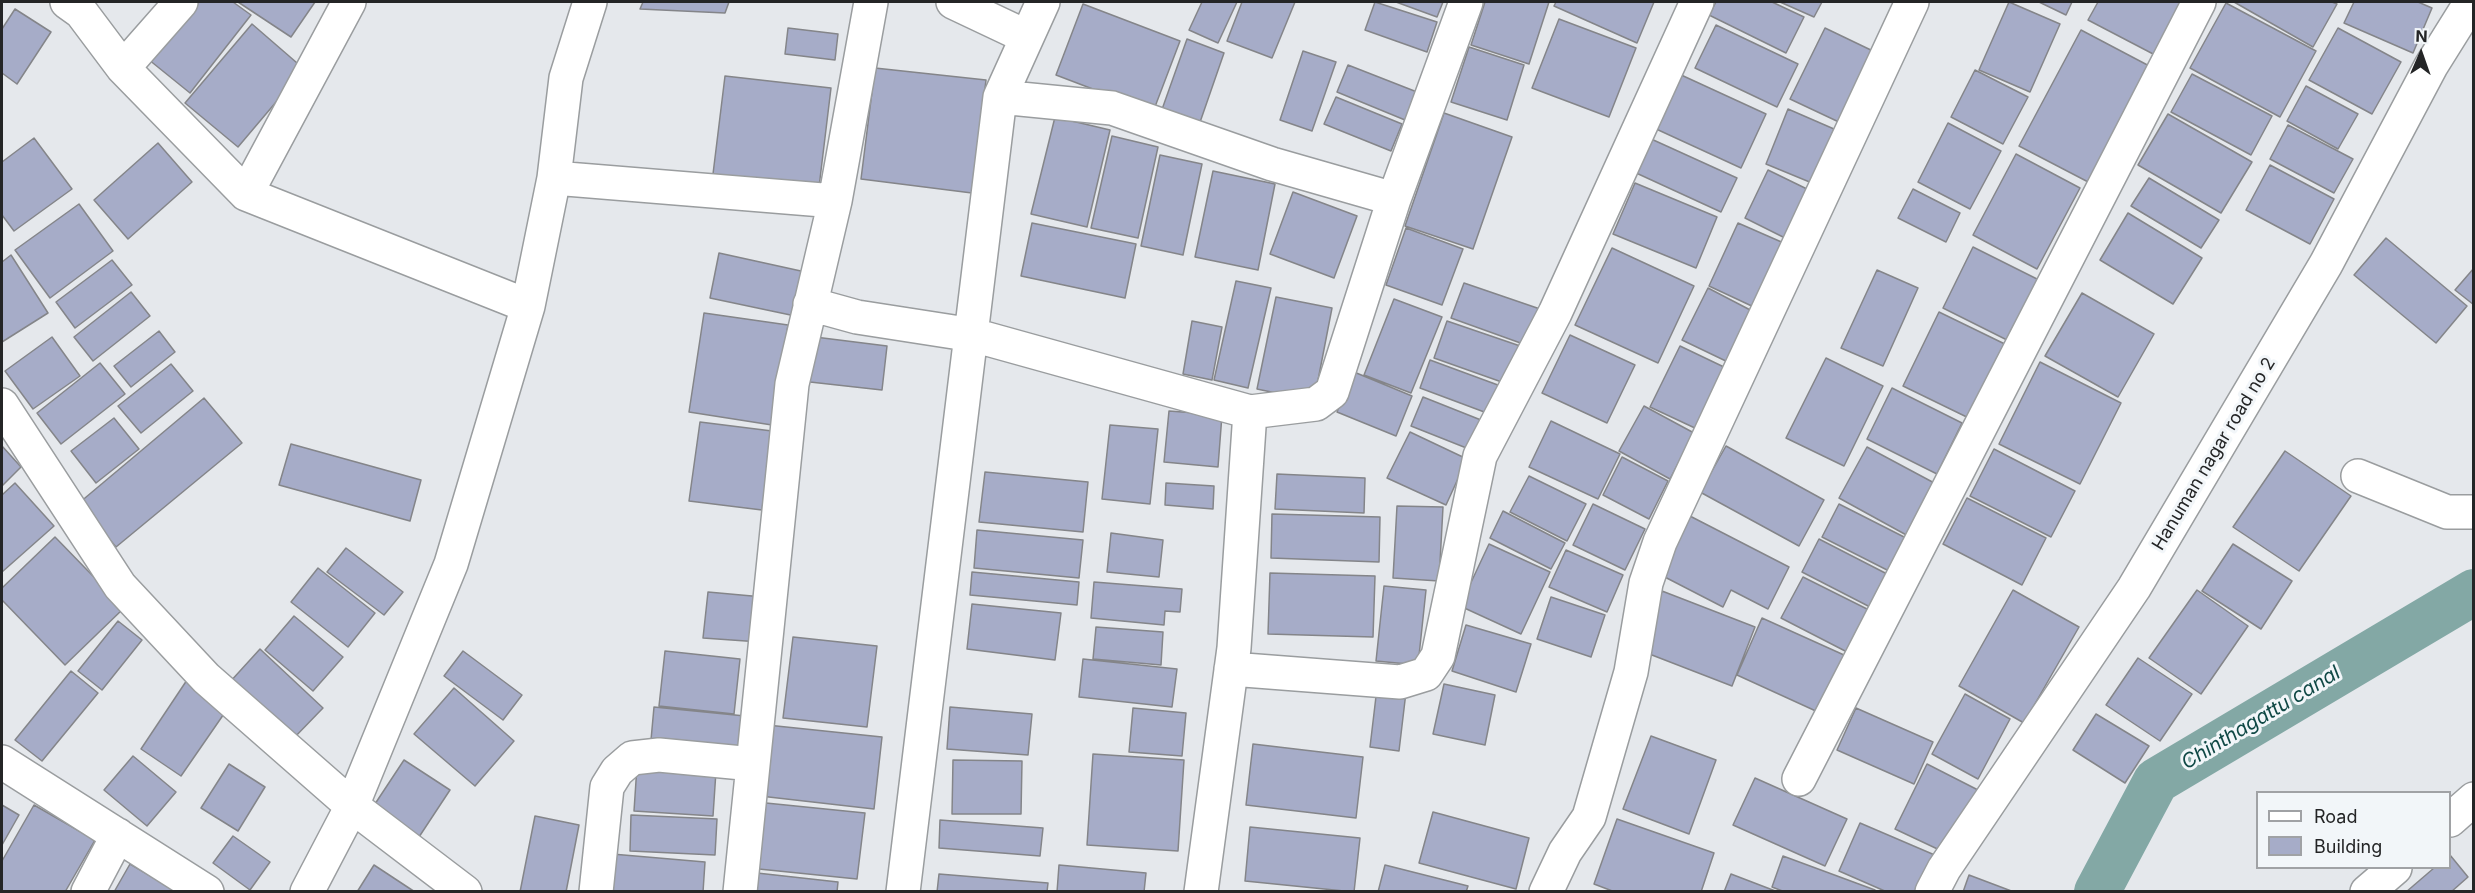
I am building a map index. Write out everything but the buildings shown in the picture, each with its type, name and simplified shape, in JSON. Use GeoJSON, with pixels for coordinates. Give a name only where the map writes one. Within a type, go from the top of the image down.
{"type":"FeatureCollection","features":[{"type":"Feature","properties":{"kind":"street"},"geometry":{"type":"LineString","coordinates":[[67,2],[81,12],[123,68],[246,194],[528,306]]}},
{"type":"Feature","properties":{"kind":"street"},"geometry":{"type":"LineString","coordinates":[[123,68],[182,2]]}},
{"type":"Feature","properties":{"kind":"street"},"geometry":{"type":"LineString","coordinates":[[246,194],[349,2]]}},
{"type":"Feature","properties":{"kind":"street"},"geometry":{"type":"LineString","coordinates":[[307,891],[352,806],[451,564],[528,306],[554,178],[566,78],[590,2]]}},
{"type":"Feature","properties":{"kind":"street"},"geometry":{"type":"LineString","coordinates":[[740,891],[792,384],[835,201],[871,2]]}},
{"type":"Feature","properties":{"kind":"street"},"geometry":{"type":"LineString","coordinates":[[953,2],[1027,37]]}},
{"type":"Feature","properties":{"kind":"street"},"geometry":{"type":"LineString","coordinates":[[903,891],[973,335],[1000,97],[1043,2]]}},
{"type":"Feature","properties":{"kind":"street"},"geometry":{"type":"LineString","coordinates":[[810,304],[857,317],[973,335],[1250,412],[1316,404],[1332,392],[1394,199],[1466,2]]}},
{"type":"Feature","properties":{"kind":"street"},"geometry":{"type":"LineString","coordinates":[[1231,669],[1400,682],[1426,674],[1438,656],[1480,456],[1555,313],[1696,2]]}},
{"type":"Feature","properties":{"kind":"street"},"geometry":{"type":"LineString","coordinates":[[1546,891],[1565,852],[1589,817],[1631,672],[1646,583],[1660,542],[1912,2]]}},
{"type":"Feature","properties":{"kind":"street"},"geometry":{"type":"LineString","coordinates":[[1798,779],[2199,2]]}},
{"type":"Feature","properties":{"kind":"street","name":"Hanuman nagar road no 2"},"geometry":{"type":"LineString","coordinates":[[1932,891],[1944,869],[2134,588],[2326,264],[2431,66],[2471,2]]}},
{"type":"Feature","properties":{"kind":"street"},"geometry":{"type":"LineString","coordinates":[[1000,97],[1112,108],[1272,164],[1394,199]]}},
{"type":"Feature","properties":{"kind":"street"},"geometry":{"type":"LineString","coordinates":[[554,178],[835,201]]}},
{"type":"Feature","properties":{"kind":"street"},"geometry":{"type":"LineString","coordinates":[[2,405],[120,586],[206,678],[352,806],[465,891]]}},
{"type":"Feature","properties":{"kind":"street"},"geometry":{"type":"LineString","coordinates":[[1202,891],[1231,669],[1250,412]]}},
{"type":"Feature","properties":{"kind":"street"},"geometry":{"type":"LineString","coordinates":[[2358,476],[2447,512],[2474,512]]}},
{"type":"Feature","properties":{"kind":"street"},"geometry":{"type":"LineString","coordinates":[[596,891],[607,787],[617,771],[632,758],[659,755],[753,764]]}},
{"type":"Feature","properties":{"kind":"street"},"geometry":{"type":"LineString","coordinates":[[2,762],[207,891]]}},
{"type":"Feature","properties":{"kind":"street"},"geometry":{"type":"LineString","coordinates":[[2451,819],[2474,799]]}},
{"type":"Feature","properties":{"kind":"street"},"geometry":{"type":"LineString","coordinates":[[88,891],[118,835]]}},
{"type":"Feature","properties":{"kind":"street"},"geometry":{"type":"LineString","coordinates":[[2367,891],[2393,869]]}},
{"type":"Feature","properties":{"kind":"waterway","name":"Chinthagattu canal"},"geometry":{"type":"LineString","coordinates":[[2097,892],[2156,781],[2474,592]]}}]}
